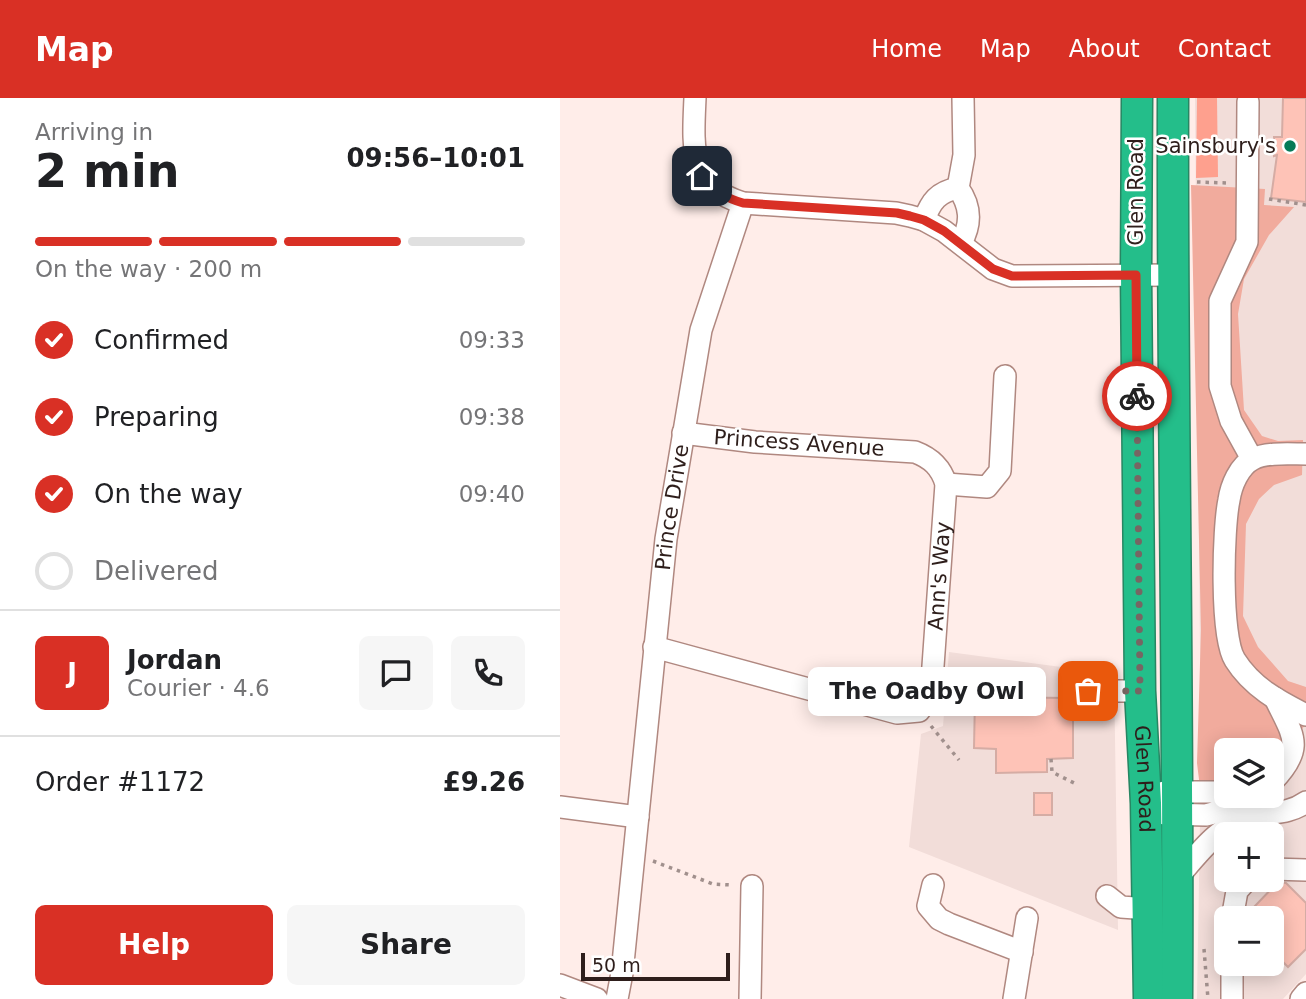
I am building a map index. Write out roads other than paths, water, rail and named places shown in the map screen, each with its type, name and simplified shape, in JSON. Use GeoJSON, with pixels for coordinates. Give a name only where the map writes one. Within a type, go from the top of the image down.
{"type":"FeatureCollection","features":[{"type":"Feature","properties":{"kind":"highway","name":"Glen Road"},"geometry":{"type":"LineString","coordinates":[[1137,98],[1140,691],[1146,803],[1149,999]]}},
{"type":"Feature","properties":{"kind":"highway","name":"Glen Road"},"geometry":{"type":"LineString","coordinates":[[1173,98],[1177,999]]}},
{"type":"Feature","properties":{"kind":"street"},"geometry":{"type":"LineString","coordinates":[[695,98],[693,144],[702,176],[727,198],[743,203],[897,213],[924,220],[961,243],[993,269],[1012,276],[1172,275]]}},
{"type":"Feature","properties":{"kind":"street"},"geometry":{"type":"LineString","coordinates":[[961,243],[968,230],[970,215],[967,200],[958,188],[964,155],[963,98]]}},
{"type":"Feature","properties":{"kind":"street"},"geometry":{"type":"LineString","coordinates":[[1248,102],[1247,242],[1220,301],[1220,386],[1231,421],[1252,459]]}},
{"type":"Feature","properties":{"kind":"street"},"geometry":{"type":"LineString","coordinates":[[924,220],[935,198],[943,191],[958,188]]}},
{"type":"Feature","properties":{"kind":"street","name":"Prince Drive"},"geometry":{"type":"LineString","coordinates":[[617,999],[635,853],[666,539],[701,330],[743,203]]}},
{"type":"Feature","properties":{"kind":"street"},"geometry":{"type":"LineString","coordinates":[[946,484],[987,486],[1000,471],[1005,376]]}},
{"type":"Feature","properties":{"kind":"street","name":"Princess Avenue"},"geometry":{"type":"LineString","coordinates":[[683,433],[755,442],[915,452],[936,464],[946,484]]}},
{"type":"Feature","properties":{"kind":"street"},"geometry":{"type":"LineString","coordinates":[[1306,454],[1278,454],[1252,459],[1235,478],[1228,500],[1224,545],[1225,617],[1233,657],[1254,684],[1306,715]]}},
{"type":"Feature","properties":{"kind":"street","name":"Ann's Way"},"geometry":{"type":"LineString","coordinates":[[654,647],[897,713],[919,711],[931,694],[946,484]]}},
{"type":"Feature","properties":{"kind":"street"},"geometry":{"type":"LineString","coordinates":[[1088,691],[1140,691]]}},
{"type":"Feature","properties":{"kind":"street"},"geometry":{"type":"LineString","coordinates":[[1275,698],[1301,738],[1292,758],[1284,768]]}},
{"type":"Feature","properties":{"kind":"street"},"geometry":{"type":"LineString","coordinates":[[1284,793],[1303,810]]}},
{"type":"Feature","properties":{"kind":"street"},"geometry":{"type":"LineString","coordinates":[[1146,803],[1164,814],[1178,803],[1214,795]]}},
{"type":"Feature","properties":{"kind":"street"},"geometry":{"type":"LineString","coordinates":[[1178,803],[1206,815],[1238,810],[1252,816]]}},
{"type":"Feature","properties":{"kind":"street"},"geometry":{"type":"LineString","coordinates":[[560,807],[638,817]]}},
{"type":"Feature","properties":{"kind":"street"},"geometry":{"type":"LineString","coordinates":[[1178,877],[1209,842],[1231,825],[1252,816],[1303,810]]}},
{"type":"Feature","properties":{"kind":"street"},"geometry":{"type":"LineString","coordinates":[[1284,869],[1306,870]]}},
{"type":"Feature","properties":{"kind":"street"},"geometry":{"type":"LineString","coordinates":[[750,999],[751,886]]}},
{"type":"Feature","properties":{"kind":"street"},"geometry":{"type":"LineString","coordinates":[[933,886],[928,906],[939,919],[1022,952]]}},
{"type":"Feature","properties":{"kind":"street"},"geometry":{"type":"LineString","coordinates":[[1107,896],[1121,906],[1149,909]]}},
{"type":"Feature","properties":{"kind":"street"},"geometry":{"type":"LineString","coordinates":[[1014,999],[1027,918]]}},
{"type":"Feature","properties":{"kind":"street"},"geometry":{"type":"LineString","coordinates":[[1232,976],[1232,999]]}},
{"type":"Feature","properties":{"kind":"street"},"geometry":{"type":"LineString","coordinates":[[560,985],[597,999]]}},
{"type":"Feature","properties":{"kind":"street"},"geometry":{"type":"LineString","coordinates":[[1301,999],[1306,993]]}},
{"type":"Feature","properties":{"kind":"place","name":"Sainsbury's"},"geometry":{"type":"Point","coordinates":[1290,146]}},
{"type":"Feature","properties":{"kind":"place","name":"The Oadby Owl"},"geometry":{"type":"Point","coordinates":[1088,691]}}]}
